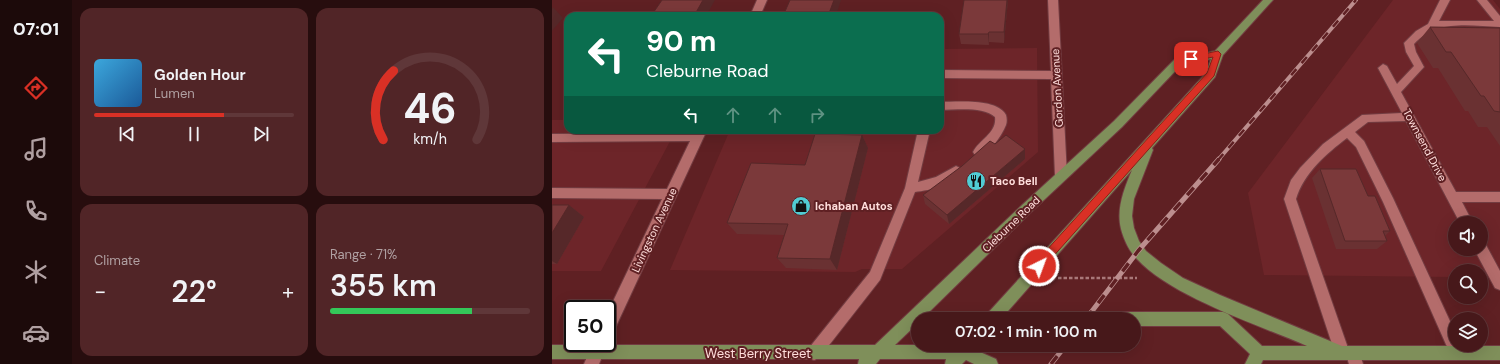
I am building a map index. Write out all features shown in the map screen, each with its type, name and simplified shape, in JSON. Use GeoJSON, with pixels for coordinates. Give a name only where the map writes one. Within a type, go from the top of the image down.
{"type":"FeatureCollection","features":[{"type":"Feature","properties":{"kind":"main road"},"geometry":{"type":"LineString","coordinates":[[998,312],[1211,74],[1218,54],[1268,0]]}},
{"type":"Feature","properties":{"kind":"main road","name":"Cleburne Road"},"geometry":{"type":"LineString","coordinates":[[865,364],[1061,176],[1118,124],[1178,62],[1218,54]]}},
{"type":"Feature","properties":{"kind":"main road"},"geometry":{"type":"LineString","coordinates":[[1150,142],[1128,197],[1126,217],[1130,235],[1138,251],[1165,275],[1209,297],[1350,357]]}},
{"type":"Feature","properties":{"kind":"main road"},"geometry":{"type":"LineString","coordinates":[[1141,319],[1222,319],[1255,359],[1457,357],[1500,353]]}},
{"type":"Feature","properties":{"kind":"main road","name":"West Berry Street"},"geometry":{"type":"LineString","coordinates":[[552,352],[877,353],[911,351]]}},
{"type":"Feature","properties":{"kind":"main road"},"geometry":{"type":"LineString","coordinates":[[952,364],[963,352]]}},
{"type":"Feature","properties":{"kind":"main road","name":"West Berry Street"},"geometry":{"type":"LineString","coordinates":[[973,352],[991,364]]}},
{"type":"Feature","properties":{"kind":"street"},"geometry":{"type":"LineString","coordinates":[[757,12],[762,0]]}},
{"type":"Feature","properties":{"kind":"street","name":"Gordon Avenue"},"geometry":{"type":"LineString","coordinates":[[1053,0],[1061,176]]}},
{"type":"Feature","properties":{"kind":"street"},"geometry":{"type":"LineString","coordinates":[[1396,91],[1419,67],[1411,52],[1409,43],[1432,26],[1445,0]]}},
{"type":"Feature","properties":{"kind":"street"},"geometry":{"type":"LineString","coordinates":[[1482,0],[1500,23]]}},
{"type":"Feature","properties":{"kind":"street"},"geometry":{"type":"LineString","coordinates":[[1432,26],[1447,24],[1500,23]]}},
{"type":"Feature","properties":{"kind":"street","name":"Townsend Drive"},"geometry":{"type":"LineString","coordinates":[[1383,68],[1463,216]]}},
{"type":"Feature","properties":{"kind":"street"},"geometry":{"type":"LineString","coordinates":[[944,74],[1056,75]]}},
{"type":"Feature","properties":{"kind":"street"},"geometry":{"type":"LineString","coordinates":[[911,188],[933,184],[944,180],[993,138],[1000,128],[1000,114],[996,109],[985,106],[944,106]]}},
{"type":"Feature","properties":{"kind":"street"},"geometry":{"type":"LineString","coordinates":[[1350,357],[1290,199],[1295,183],[1304,171],[1327,147],[1366,118],[1410,117]]}},
{"type":"Feature","properties":{"kind":"street"},"geometry":{"type":"LineString","coordinates":[[1348,132],[1360,144],[1389,202],[1457,357]]}},
{"type":"Feature","properties":{"kind":"street"},"geometry":{"type":"LineString","coordinates":[[552,138],[670,134]]}},
{"type":"Feature","properties":{"kind":"street","name":"Livingston Avenue"},"geometry":{"type":"LineString","coordinates":[[616,311],[700,134]]}},
{"type":"Feature","properties":{"kind":"street"},"geometry":{"type":"LineString","coordinates":[[814,353],[875,276],[911,188],[923,134]]}},
{"type":"Feature","properties":{"kind":"street"},"geometry":{"type":"LineString","coordinates":[[552,193],[672,194]]}},
{"type":"Feature","properties":{"kind":"street"},"geometry":{"type":"LineString","coordinates":[[1453,197],[1500,197]]}},
{"type":"Feature","properties":{"kind":"street"},"geometry":{"type":"LineString","coordinates":[[1485,256],[1500,284]]}},
{"type":"Feature","properties":{"kind":"path"},"geometry":{"type":"LineString","coordinates":[[1058,278],[1143,278]]}},
{"type":"Feature","properties":{"kind":"shaded area"},"geometry":{"type":"Polygon","coordinates":[[[1393,0],[1493,0],[1500,9],[1500,277],[1488,277],[1488,264],[1448,264],[1448,277],[1264,275],[1248,193],[1393,0]]]}},
{"type":"Feature","properties":{"kind":"shaded area"},"geometry":{"type":"Polygon","coordinates":[[[1037,48],[1038,152],[902,269],[862,269],[855,272],[670,270],[728,134],[944,134],[944,49],[1037,48]]]}},
{"type":"Feature","properties":{"kind":"shaded area"},"geometry":{"type":"Polygon","coordinates":[[[552,120],[564,120],[564,134],[674,134],[601,271],[552,271],[552,120]]]}},
{"type":"Feature","properties":{"kind":"building"},"geometry":{"type":"Polygon","coordinates":[[[662,0],[703,0],[696,12],[654,12],[662,0]]]}},
{"type":"Feature","properties":{"kind":"building"},"geometry":{"type":"Polygon","coordinates":[[[790,0],[834,0],[830,12],[785,12],[790,0]]]}},
{"type":"Feature","properties":{"kind":"building"},"geometry":{"type":"Polygon","coordinates":[[[964,0],[1007,0],[1004,32],[989,32],[988,34],[959,34],[964,0]]]}},
{"type":"Feature","properties":{"kind":"building"},"geometry":{"type":"Polygon","coordinates":[[[1430,27],[1500,28],[1500,112],[1494,111],[1484,96],[1481,96],[1451,52],[1446,52],[1430,27]]]}},
{"type":"Feature","properties":{"kind":"building","name":"Ichaban Autos"},"geometry":{"type":"Polygon","coordinates":[[[815,134],[862,135],[830,259],[777,258],[788,224],[727,223],[751,163],[805,165],[815,134]]]}},
{"type":"Feature","properties":{"kind":"building","name":"Taco Bell"},"geometry":{"type":"Polygon","coordinates":[[[1006,135],[1025,149],[947,215],[923,195],[962,166],[990,141],[995,144],[1006,135]]]}},
{"type":"Feature","properties":{"kind":"building"},"geometry":{"type":"Polygon","coordinates":[[[1320,169],[1356,169],[1368,196],[1375,196],[1390,231],[1383,231],[1387,241],[1345,241],[1320,169]]]}},
{"type":"Feature","properties":{"kind":"building"},"geometry":{"type":"Polygon","coordinates":[[[552,205],[569,205],[552,233],[552,205]]]}},
{"type":"Feature","properties":{"kind":"railway"},"geometry":{"type":"LineString","coordinates":[[1218,160],[1356,0]]}},
{"type":"Feature","properties":{"kind":"railway"},"geometry":{"type":"LineString","coordinates":[[1091,312],[1138,251],[1219,159]]}},
{"type":"Feature","properties":{"kind":"railway"},"geometry":{"type":"LineString","coordinates":[[1051,364],[1060,352]]}},
{"type":"Feature","properties":{"kind":"place","name":"Taco Bell"},"geometry":{"type":"Point","coordinates":[976,181]}},
{"type":"Feature","properties":{"kind":"place","name":"Ichaban Autos"},"geometry":{"type":"Point","coordinates":[801,206]}},
{"type":"Feature","properties":{"kind":"route"},"geometry":{"type":"LineString","coordinates":[[1039,266],[1211,74],[1218,54],[1191,59]]}}]}
